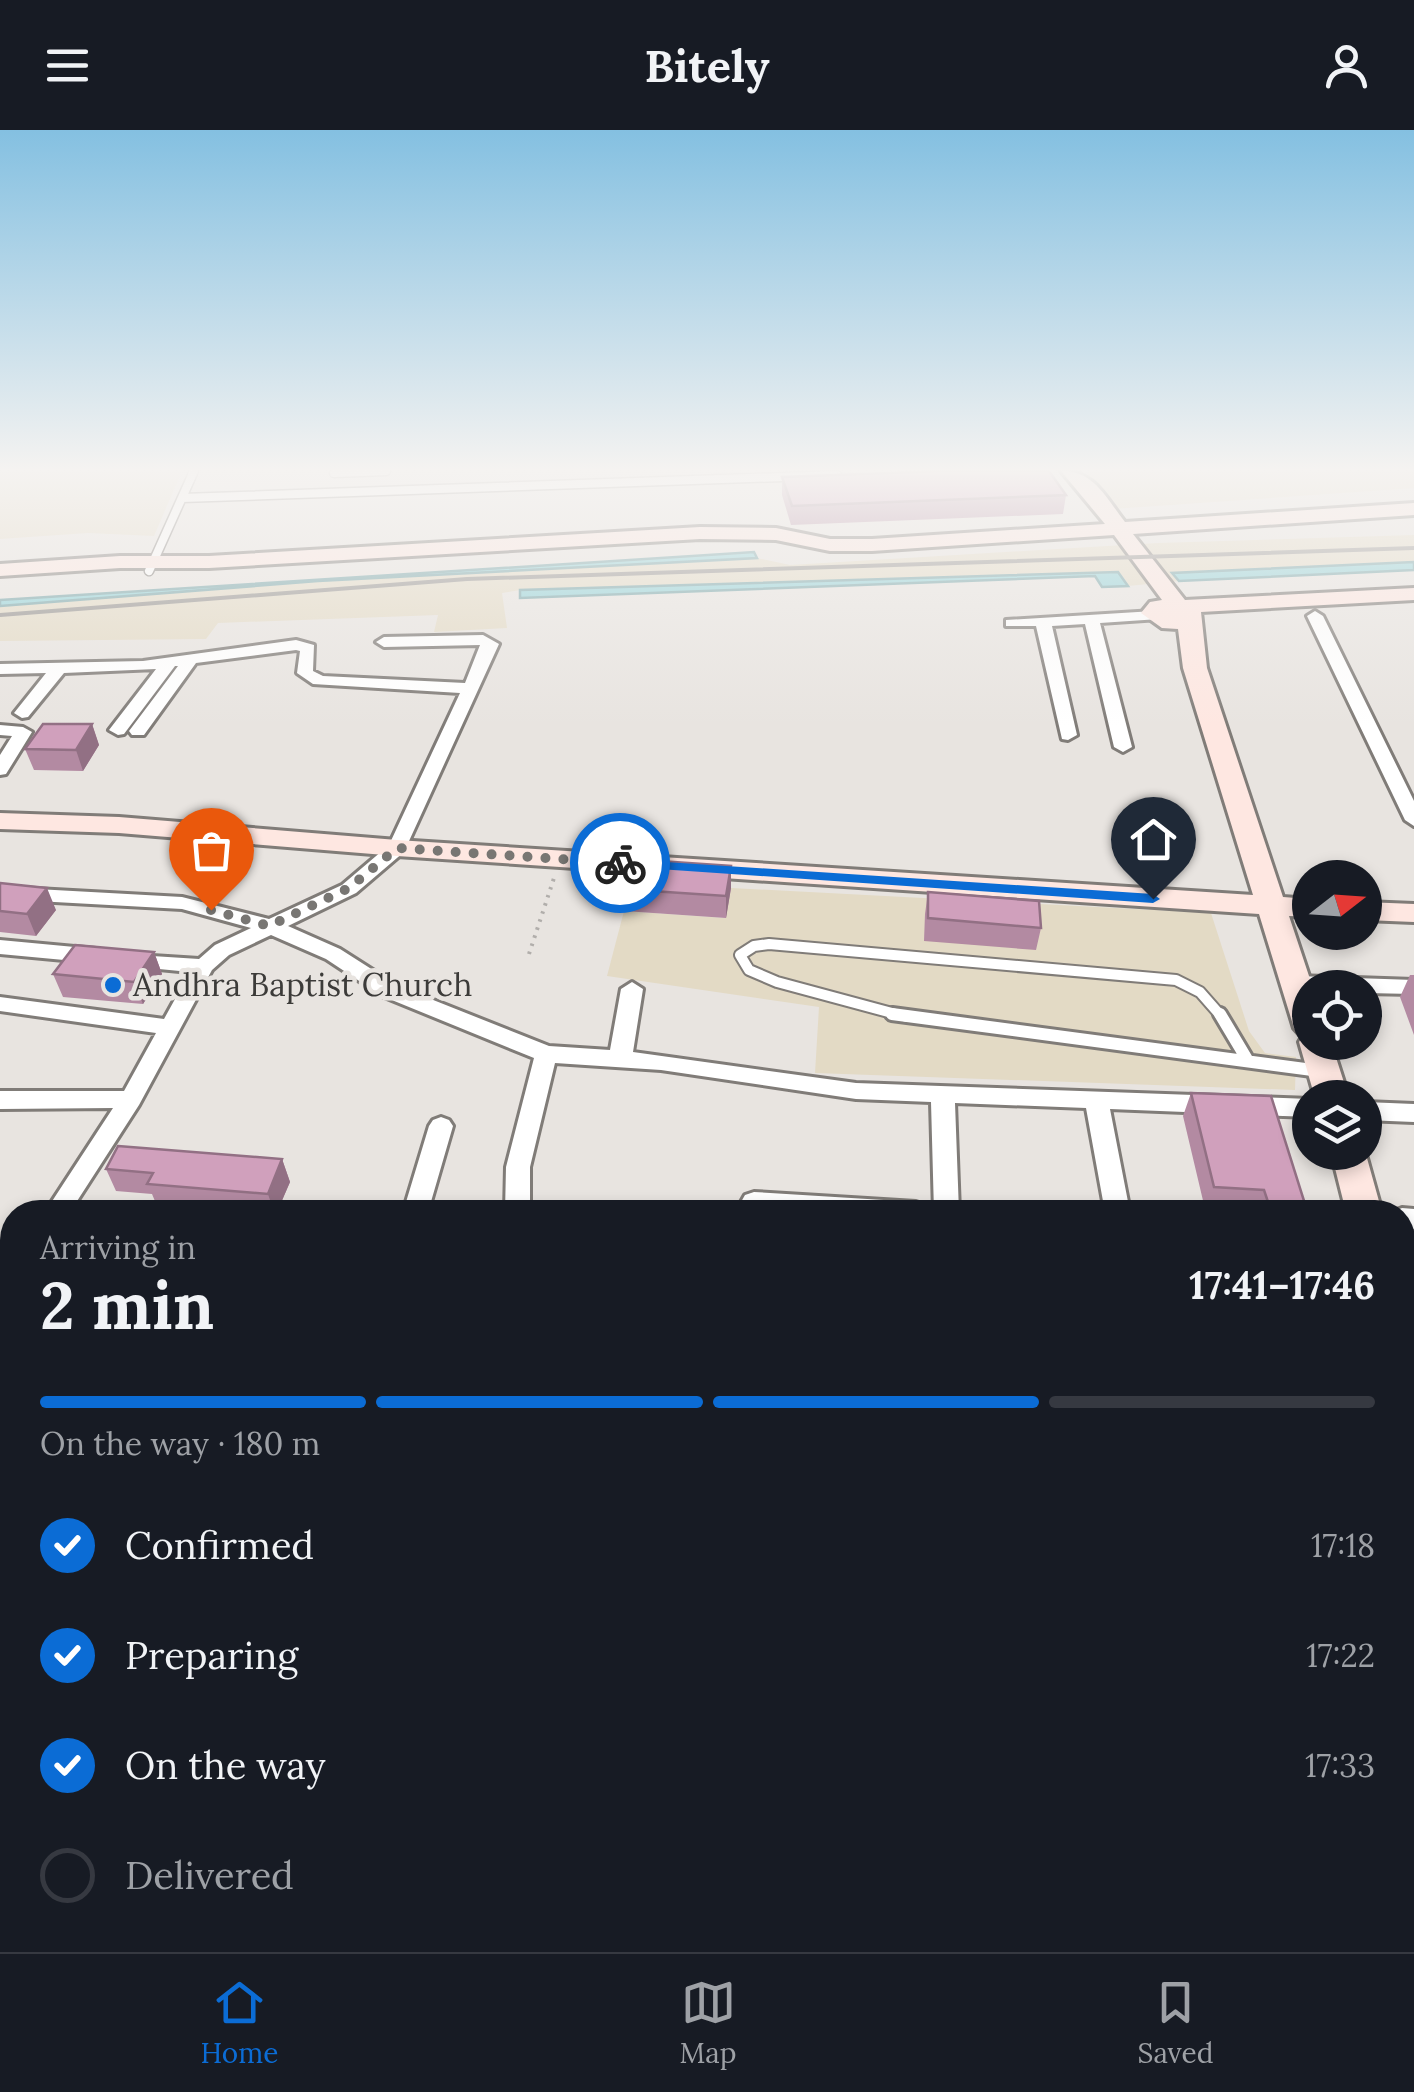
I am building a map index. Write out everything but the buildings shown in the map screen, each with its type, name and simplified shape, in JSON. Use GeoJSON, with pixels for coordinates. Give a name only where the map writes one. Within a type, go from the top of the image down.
{"type":"FeatureCollection","features":[{"type":"Feature","properties":{"kind":"main road"},"geometry":{"type":"LineString","coordinates":[[0,578],[375,556]]}},
{"type":"Feature","properties":{"kind":"main road"},"geometry":{"type":"LineString","coordinates":[[1132,556],[1173,614],[1183,656],[1196,668],[1292,970]]}},
{"type":"Feature","properties":{"kind":"main road"},"geometry":{"type":"LineString","coordinates":[[0,570],[151,567]]}},
{"type":"Feature","properties":{"kind":"main road"},"geometry":{"type":"LineString","coordinates":[[1173,614],[1414,594]]}},
{"type":"Feature","properties":{"kind":"main road"},"geometry":{"type":"LineString","coordinates":[[1173,614],[1314,616],[1414,611]]}},
{"type":"Feature","properties":{"kind":"main road"},"geometry":{"type":"LineString","coordinates":[[0,821],[119,825],[560,860],[1292,908]]}},
{"type":"Feature","properties":{"kind":"main road"},"geometry":{"type":"LineString","coordinates":[[1382,911],[1414,912]]}},
{"type":"Feature","properties":{"kind":"main road"},"geometry":{"type":"LineString","coordinates":[[1353,1170],[1361,1200]]}},
{"type":"Feature","properties":{"kind":"street"},"geometry":{"type":"LineString","coordinates":[[1011,623],[1173,614]]}},
{"type":"Feature","properties":{"kind":"street"},"geometry":{"type":"LineString","coordinates":[[1314,616],[1414,820]]}},
{"type":"Feature","properties":{"kind":"street"},"geometry":{"type":"LineString","coordinates":[[1092,619],[1123,747]]}},
{"type":"Feature","properties":{"kind":"street"},"geometry":{"type":"LineString","coordinates":[[1043,621],[1068,735]]}},
{"type":"Feature","properties":{"kind":"street"},"geometry":{"type":"LineString","coordinates":[[66,1200],[131,1099],[204,966],[222,950],[349,888],[397,848],[489,651],[489,641],[384,642]]}},
{"type":"Feature","properties":{"kind":"street"},"geometry":{"type":"LineString","coordinates":[[0,669],[169,663],[296,645],[308,648],[305,673],[319,681],[470,688]]}},
{"type":"Feature","properties":{"kind":"street"},"geometry":{"type":"LineString","coordinates":[[138,731],[190,661]]}},
{"type":"Feature","properties":{"kind":"street"},"geometry":{"type":"LineString","coordinates":[[118,730],[169,663]]}},
{"type":"Feature","properties":{"kind":"street"},"geometry":{"type":"LineString","coordinates":[[22,713],[58,669]]}},
{"type":"Feature","properties":{"kind":"street"},"geometry":{"type":"LineString","coordinates":[[0,730],[23,732],[0,770]]}},
{"type":"Feature","properties":{"kind":"street"},"geometry":{"type":"LineString","coordinates":[[0,893],[182,903],[269,926],[332,954],[390,991],[546,1054],[856,1090],[1292,1107]]}},
{"type":"Feature","properties":{"kind":"street"},"geometry":{"type":"LineString","coordinates":[[0,946],[204,966]]}},
{"type":"Feature","properties":{"kind":"street"},"geometry":{"type":"LineString","coordinates":[[1382,986],[1414,987]]}},
{"type":"Feature","properties":{"kind":"street"},"geometry":{"type":"LineString","coordinates":[[620,1060],[632,989]]}},
{"type":"Feature","properties":{"kind":"street"},"geometry":{"type":"LineString","coordinates":[[0,1004],[169,1027]]}},
{"type":"Feature","properties":{"kind":"street"},"geometry":{"type":"LineString","coordinates":[[517,1200],[518,1168],[546,1054]]}},
{"type":"Feature","properties":{"kind":"street"},"geometry":{"type":"LineString","coordinates":[[942,1092],[946,1200]]}},
{"type":"Feature","properties":{"kind":"street"},"geometry":{"type":"LineString","coordinates":[[1096,1098],[1115,1200]]}},
{"type":"Feature","properties":{"kind":"street"},"geometry":{"type":"LineString","coordinates":[[1,1101],[131,1099]]}},
{"type":"Feature","properties":{"kind":"street"},"geometry":{"type":"LineString","coordinates":[[1382,1112],[1414,1113]]}},
{"type":"Feature","properties":{"kind":"street"},"geometry":{"type":"LineString","coordinates":[[419,1200],[441,1126]]}},
{"type":"Feature","properties":{"kind":"lane"},"geometry":{"type":"LineString","coordinates":[[151,567],[156,556]]}},
{"type":"Feature","properties":{"kind":"lane"},"geometry":{"type":"LineString","coordinates":[[1248,1061],[1210,999],[1191,984],[1176,980],[770,944],[754,946],[740,955],[749,970],[777,982],[896,1015],[1324,1071]]}},
{"type":"Feature","properties":{"kind":"path"},"geometry":{"type":"LineString","coordinates":[[529,954],[560,860]]}},
{"type":"Feature","properties":{"kind":"shaded area"},"geometry":{"type":"Polygon","coordinates":[[[940,556],[1414,556],[1414,562],[1174,573],[1179,581],[1128,586],[1118,572],[520,590],[502,593],[507,628],[434,632],[438,615],[218,623],[206,639],[0,641],[0,606],[318,581],[757,558],[790,565],[940,556]]]}},
{"type":"Feature","properties":{"kind":"shaded area"},"geometry":{"type":"Polygon","coordinates":[[[731,888],[1211,913],[1249,1031],[1265,1053],[1296,1060],[1295,1080],[1292,1080],[1292,1090],[815,1073],[819,1007],[607,976],[624,911],[725,918],[731,888]]]}},
{"type":"Feature","properties":{"kind":"water"},"geometry":{"type":"Polygon","coordinates":[[[691,556],[757,558],[318,581],[0,606],[0,600],[691,556]]]}},
{"type":"Feature","properties":{"kind":"water"},"geometry":{"type":"Polygon","coordinates":[[[1414,562],[1414,570],[1179,581],[1172,573],[1414,562]]]}},
{"type":"Feature","properties":{"kind":"water"},"geometry":{"type":"Polygon","coordinates":[[[1118,572],[1128,586],[1102,587],[1095,576],[520,598],[520,590],[1118,572]]]}},
{"type":"Feature","properties":{"kind":"railway"},"geometry":{"type":"LineString","coordinates":[[0,615],[467,579],[1169,556]]}},
{"type":"Feature","properties":{"kind":"way so far"},"geometry":{"type":"LineString","coordinates":[[211,910],[269,926],[349,888],[397,848],[620,863]]}},
{"type":"Feature","properties":{"kind":"place","name":"Andhra Baptist Church"},"geometry":{"type":"Point","coordinates":[113,985]}},
{"type":"Feature","properties":{"kind":"route"},"geometry":{"type":"LineString","coordinates":[[620,863],[1153,899]]}}]}
